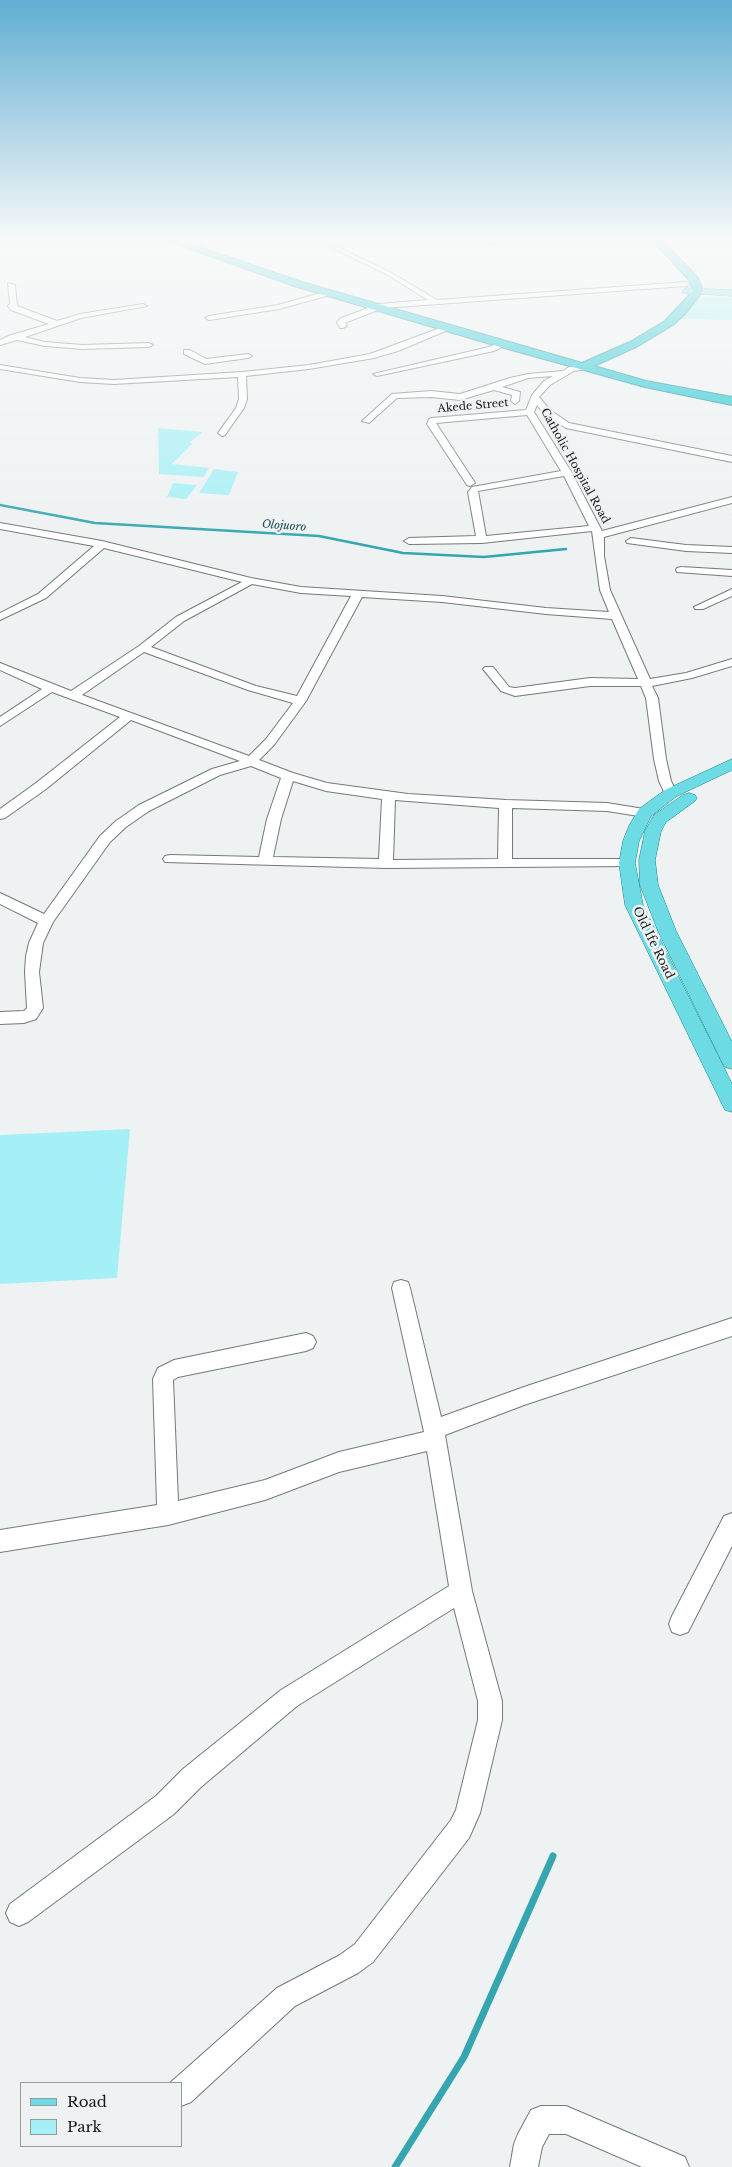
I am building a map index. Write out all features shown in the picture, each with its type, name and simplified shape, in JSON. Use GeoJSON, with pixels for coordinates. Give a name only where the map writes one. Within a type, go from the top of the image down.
{"type":"FeatureCollection","features":[{"type":"Feature","properties":{"kind":"highway"},"geometry":{"type":"LineString","coordinates":[[495,342],[578,367],[645,384],[732,401]]}},
{"type":"Feature","properties":{"kind":"highway"},"geometry":{"type":"LineString","coordinates":[[504,342],[558,356],[578,367],[732,396]]}},
{"type":"Feature","properties":{"kind":"highway"},"geometry":{"type":"LineString","coordinates":[[578,367],[625,342]]}},
{"type":"Feature","properties":{"kind":"highway"},"geometry":{"type":"LineString","coordinates":[[558,356],[603,355],[637,342]]}},
{"type":"Feature","properties":{"kind":"highway"},"geometry":{"type":"LineString","coordinates":[[603,355],[608,367],[617,373]]}},
{"type":"Feature","properties":{"kind":"main road","name":"Old Ife Road"},"geometry":{"type":"LineString","coordinates":[[732,764],[671,793],[645,813],[631,841],[627,863],[629,886],[634,905],[646,933],[732,1104]]}},
{"type":"Feature","properties":{"kind":"main road","name":"Old Ife Road"},"geometry":{"type":"LineString","coordinates":[[732,777],[683,800],[660,819],[653,831],[647,860],[649,885],[654,901],[732,1062]]}},
{"type":"Feature","properties":{"kind":"street"},"geometry":{"type":"LineString","coordinates":[[37,342],[82,347],[149,346]]}},
{"type":"Feature","properties":{"kind":"street"},"geometry":{"type":"LineString","coordinates":[[0,367],[96,381],[134,381],[242,374],[309,367],[384,352],[411,342]]}},
{"type":"Feature","properties":{"kind":"street"},"geometry":{"type":"LineString","coordinates":[[377,374],[491,349],[501,344]]}},
{"type":"Feature","properties":{"kind":"street"},"geometry":{"type":"LineString","coordinates":[[187,352],[205,362],[248,356]]}},
{"type":"Feature","properties":{"kind":"street"},"geometry":{"type":"LineString","coordinates":[[214,362],[224,375]]}},
{"type":"Feature","properties":{"kind":"street"},"geometry":{"type":"LineString","coordinates":[[366,421],[395,396],[431,394],[457,397],[494,387],[503,382],[578,367]]}},
{"type":"Feature","properties":{"kind":"street","name":"Catholic Hospital Road"},"geometry":{"type":"LineString","coordinates":[[578,367],[547,383],[535,397],[530,412],[567,473],[578,498],[598,532],[605,590],[652,698],[665,781],[671,793]]}},
{"type":"Feature","properties":{"kind":"street"},"geometry":{"type":"LineString","coordinates":[[222,434],[240,408],[243,399],[242,374]]}},
{"type":"Feature","properties":{"kind":"street"},"geometry":{"type":"LineString","coordinates":[[494,387],[517,394],[515,401]]}},
{"type":"Feature","properties":{"kind":"street"},"geometry":{"type":"LineString","coordinates":[[535,397],[547,412],[566,425],[732,459]]}},
{"type":"Feature","properties":{"kind":"street","name":"Akede Street"},"geometry":{"type":"LineString","coordinates":[[470,483],[431,424],[432,421],[530,412]]}},
{"type":"Feature","properties":{"kind":"street"},"geometry":{"type":"LineString","coordinates":[[482,540],[476,514],[473,492],[475,489],[567,473]]}},
{"type":"Feature","properties":{"kind":"street"},"geometry":{"type":"LineString","coordinates":[[408,541],[482,540],[598,532],[732,500]]}},
{"type":"Feature","properties":{"kind":"street"},"geometry":{"type":"LineString","coordinates":[[0,526],[102,544],[188,564],[251,582],[301,590],[442,599],[546,611],[617,616]]}},
{"type":"Feature","properties":{"kind":"street"},"geometry":{"type":"LineString","coordinates":[[632,541],[686,548],[732,550]]}},
{"type":"Feature","properties":{"kind":"street"},"geometry":{"type":"LineString","coordinates":[[0,617],[42,596],[102,544]]}},
{"type":"Feature","properties":{"kind":"street"},"geometry":{"type":"LineString","coordinates":[[681,570],[732,573]]}},
{"type":"Feature","properties":{"kind":"street"},"geometry":{"type":"LineString","coordinates":[[72,696],[143,648],[193,611],[251,582]]}},
{"type":"Feature","properties":{"kind":"street"},"geometry":{"type":"LineString","coordinates":[[699,607],[732,592]]}},
{"type":"Feature","properties":{"kind":"street"},"geometry":{"type":"LineString","coordinates":[[0,1018],[31,1015],[35,1008],[33,956],[46,922],[106,839],[122,824],[144,808],[216,772],[250,762],[270,742],[300,701],[358,594]]}},
{"type":"Feature","properties":{"kind":"street"},"geometry":{"type":"LineString","coordinates":[[143,648],[252,688],[300,701]]}},
{"type":"Feature","properties":{"kind":"street"},"geometry":{"type":"LineString","coordinates":[[489,669],[505,689],[514,692],[574,683],[647,683],[688,676],[732,662]]}},
{"type":"Feature","properties":{"kind":"street"},"geometry":{"type":"LineString","coordinates":[[0,666],[51,688],[214,746],[288,776],[345,791],[506,804],[607,808],[645,813]]}},
{"type":"Feature","properties":{"kind":"street"},"geometry":{"type":"LineString","coordinates":[[0,722],[51,688]]}},
{"type":"Feature","properties":{"kind":"street"},"geometry":{"type":"LineString","coordinates":[[0,814],[41,786],[129,716]]}},
{"type":"Feature","properties":{"kind":"street"},"geometry":{"type":"LineString","coordinates":[[265,860],[274,819],[288,776]]}},
{"type":"Feature","properties":{"kind":"street"},"geometry":{"type":"LineString","coordinates":[[386,864],[389,796]]}},
{"type":"Feature","properties":{"kind":"street"},"geometry":{"type":"LineString","coordinates":[[505,864],[506,804]]}},
{"type":"Feature","properties":{"kind":"street"},"geometry":{"type":"LineString","coordinates":[[170,859],[386,864],[627,863]]}},
{"type":"Feature","properties":{"kind":"street"},"geometry":{"type":"LineString","coordinates":[[0,898],[46,922]]}},
{"type":"Feature","properties":{"kind":"street"},"geometry":{"type":"LineString","coordinates":[[182,2091],[286,1997],[349,1964],[364,1953],[460,1829],[468,1812],[490,1720],[490,1701],[461,1591],[435,1434],[401,1288]]}},
{"type":"Feature","properties":{"kind":"street"},"geometry":{"type":"LineString","coordinates":[[0,1541],[45,1532],[168,1514],[265,1490],[338,1462],[435,1434],[542,1390],[732,1326]]}},
{"type":"Feature","properties":{"kind":"street"},"geometry":{"type":"LineString","coordinates":[[168,1514],[163,1379],[165,1374],[174,1369],[306,1342]]}},
{"type":"Feature","properties":{"kind":"street"},"geometry":{"type":"LineString","coordinates":[[680,1624],[732,1524]]}},
{"type":"Feature","properties":{"kind":"street"},"geometry":{"type":"LineString","coordinates":[[19,1913],[165,1805],[192,1778],[289,1698],[461,1591]]}},
{"type":"Feature","properties":{"kind":"street"},"geometry":{"type":"LineString","coordinates":[[524,2167],[528,2144],[542,2120],[566,2120],[675,2167]]}},
{"type":"Feature","properties":{"kind":"green space"},"geometry":{"type":"Polygon","coordinates":[[[158,428],[203,432],[190,442],[192,444],[172,464],[209,468],[204,477],[159,474],[158,428]]]}},
{"type":"Feature","properties":{"kind":"green space"},"geometry":{"type":"Polygon","coordinates":[[[214,469],[238,472],[229,495],[199,493],[214,469]]]}},
{"type":"Feature","properties":{"kind":"green space"},"geometry":{"type":"Polygon","coordinates":[[[173,483],[197,485],[186,499],[167,497],[173,483]]]}},
{"type":"Feature","properties":{"kind":"green space"},"geometry":{"type":"Polygon","coordinates":[[[130,1129],[117,1278],[0,1284],[0,1135],[130,1129]]]}},
{"type":"Feature","properties":{"kind":"waterway","name":"Olojuoro"},"geometry":{"type":"LineString","coordinates":[[0,505],[95,523],[319,536],[403,553],[484,557],[566,549]]}},
{"type":"Feature","properties":{"kind":"waterway"},"geometry":{"type":"LineString","coordinates":[[395,2167],[464,2057],[553,1856]]}}]}
